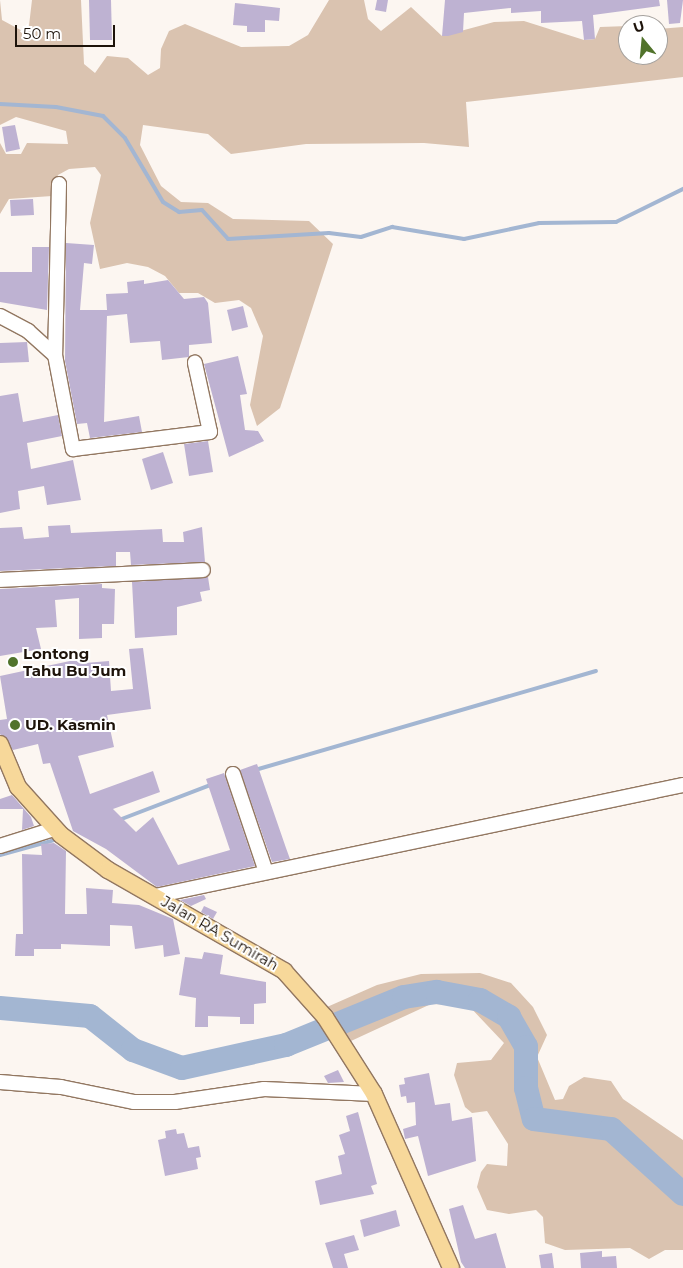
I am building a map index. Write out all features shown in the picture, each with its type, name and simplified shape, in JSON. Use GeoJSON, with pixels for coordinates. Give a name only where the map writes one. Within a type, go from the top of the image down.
{"type":"FeatureCollection","features":[{"type":"Feature","properties":{"kind":"main road","name":"Jalan RA Sumirah"},"geometry":{"type":"LineString","coordinates":[[0,744],[18,787],[57,831],[108,870],[284,971],[325,1017],[374,1094],[451,1268]]}},
{"type":"Feature","properties":{"kind":"street"},"geometry":{"type":"LineString","coordinates":[[59,184],[55,355],[71,444],[77,451],[210,432],[195,363]]}},
{"type":"Feature","properties":{"kind":"street"},"geometry":{"type":"LineString","coordinates":[[0,316],[28,331],[55,355]]}},
{"type":"Feature","properties":{"kind":"street"},"geometry":{"type":"LineString","coordinates":[[0,580],[203,570]]}},
{"type":"Feature","properties":{"kind":"street"},"geometry":{"type":"LineString","coordinates":[[233,774],[266,872]]}},
{"type":"Feature","properties":{"kind":"street"},"geometry":{"type":"LineString","coordinates":[[155,896],[683,785]]}},
{"type":"Feature","properties":{"kind":"street"},"geometry":{"type":"LineString","coordinates":[[0,846],[57,831]]}},
{"type":"Feature","properties":{"kind":"street"},"geometry":{"type":"LineString","coordinates":[[0,1082],[61,1087],[134,1102],[175,1102],[264,1089],[374,1094]]}},
{"type":"Feature","properties":{"kind":"shaded area"},"geometry":{"type":"Polygon","coordinates":[[[0,0],[2,20],[28,34],[32,0],[81,0],[84,64],[95,73],[107,56],[128,58],[148,75],[160,68],[161,49],[169,31],[185,24],[241,47],[289,46],[308,35],[329,0],[364,0],[368,19],[381,31],[411,7],[442,36],[494,22],[524,21],[584,40],[595,39],[600,27],[618,26],[618,65],[668,65],[668,28],[683,27],[683,77],[466,102],[469,147],[424,143],[306,144],[231,154],[208,134],[143,125],[140,145],[161,186],[181,202],[208,203],[233,219],[309,221],[333,244],[280,408],[257,426],[250,405],[263,336],[251,308],[239,300],[215,303],[198,293],[179,293],[165,276],[148,267],[127,263],[100,269],[90,223],[101,175],[95,167],[69,169],[58,175],[52,196],[9,199],[0,214],[0,143],[6,154],[21,154],[27,143],[68,144],[66,131],[16,117],[0,125],[0,0]]]}},
{"type":"Feature","properties":{"kind":"shaded area"},"geometry":{"type":"Polygon","coordinates":[[[480,973],[511,983],[533,1007],[547,1035],[537,1057],[555,1100],[563,1099],[569,1086],[584,1077],[611,1081],[623,1099],[683,1140],[683,1250],[665,1250],[649,1259],[630,1248],[565,1250],[545,1243],[543,1217],[536,1210],[509,1214],[487,1210],[477,1187],[481,1172],[487,1164],[507,1166],[508,1144],[487,1111],[472,1113],[465,1107],[454,1075],[457,1063],[491,1060],[504,1043],[468,1005],[431,1004],[351,1041],[327,1007],[377,985],[421,974],[480,973]]]}},
{"type":"Feature","properties":{"kind":"building"},"geometry":{"type":"Polygon","coordinates":[[[89,0],[111,0],[112,40],[90,40],[89,0]]]}},
{"type":"Feature","properties":{"kind":"building"},"geometry":{"type":"Polygon","coordinates":[[[377,0],[388,0],[386,12],[375,10],[377,0]]]}},
{"type":"Feature","properties":{"kind":"building"},"geometry":{"type":"Polygon","coordinates":[[[445,0],[659,0],[660,6],[593,15],[595,39],[584,40],[582,21],[541,23],[541,11],[511,13],[511,8],[464,13],[463,32],[442,36],[445,0]]]}},
{"type":"Feature","properties":{"kind":"building"},"geometry":{"type":"Polygon","coordinates":[[[667,0],[683,0],[680,23],[669,24],[667,0]]]}},
{"type":"Feature","properties":{"kind":"building"},"geometry":{"type":"Polygon","coordinates":[[[235,3],[280,8],[279,21],[265,20],[265,32],[247,32],[247,26],[233,25],[235,3]]]}},
{"type":"Feature","properties":{"kind":"building"},"geometry":{"type":"Polygon","coordinates":[[[15,125],[20,149],[6,152],[2,127],[15,125]]]}},
{"type":"Feature","properties":{"kind":"building"},"geometry":{"type":"Polygon","coordinates":[[[33,199],[34,215],[11,216],[10,200],[33,199]]]}},
{"type":"Feature","properties":{"kind":"building"},"geometry":{"type":"Polygon","coordinates":[[[66,243],[94,245],[92,264],[84,263],[80,310],[107,310],[106,294],[128,293],[127,282],[144,280],[144,284],[168,280],[184,299],[204,297],[208,303],[212,343],[189,345],[189,357],[162,360],[160,341],[130,343],[127,314],[107,316],[104,422],[139,416],[142,432],[90,438],[87,423],[77,424],[65,361],[66,243]]]}},
{"type":"Feature","properties":{"kind":"building"},"geometry":{"type":"Polygon","coordinates":[[[32,247],[49,247],[47,310],[0,302],[0,272],[32,272],[32,247]]]}},
{"type":"Feature","properties":{"kind":"building"},"geometry":{"type":"Polygon","coordinates":[[[243,306],[248,327],[232,331],[227,310],[243,306]]]}},
{"type":"Feature","properties":{"kind":"building"},"geometry":{"type":"Polygon","coordinates":[[[27,342],[29,362],[0,363],[0,343],[27,342]]]}},
{"type":"Feature","properties":{"kind":"building"},"geometry":{"type":"Polygon","coordinates":[[[238,356],[247,394],[240,395],[245,430],[258,431],[264,441],[229,457],[204,364],[238,356]]]}},
{"type":"Feature","properties":{"kind":"building"},"geometry":{"type":"Polygon","coordinates":[[[18,393],[23,422],[58,415],[62,436],[27,443],[31,469],[73,460],[81,500],[47,505],[44,486],[18,491],[20,509],[0,513],[0,396],[18,393]]]}},
{"type":"Feature","properties":{"kind":"building"},"geometry":{"type":"Polygon","coordinates":[[[208,441],[213,472],[189,476],[184,444],[208,441]]]}},
{"type":"Feature","properties":{"kind":"building"},"geometry":{"type":"Polygon","coordinates":[[[163,452],[173,483],[151,490],[142,459],[163,452]]]}},
{"type":"Feature","properties":{"kind":"building"},"geometry":{"type":"Polygon","coordinates":[[[70,525],[71,533],[162,529],[163,542],[184,542],[183,532],[202,527],[205,562],[131,565],[130,552],[116,552],[116,566],[0,571],[0,528],[22,527],[24,539],[49,537],[48,526],[70,525]]]}},
{"type":"Feature","properties":{"kind":"building"},"geometry":{"type":"Polygon","coordinates":[[[208,577],[210,590],[200,592],[202,601],[177,607],[177,635],[135,638],[132,582],[208,577]]]}},
{"type":"Feature","properties":{"kind":"building"},"geometry":{"type":"Polygon","coordinates":[[[102,584],[102,588],[115,589],[114,624],[102,624],[102,638],[79,639],[79,598],[55,600],[57,627],[36,628],[41,649],[0,656],[0,589],[102,584]]]}},
{"type":"Feature","properties":{"kind":"building"},"geometry":{"type":"Polygon","coordinates":[[[143,648],[151,709],[107,715],[114,747],[78,756],[90,794],[153,771],[160,792],[113,809],[136,832],[153,817],[178,865],[230,850],[206,779],[224,773],[255,866],[157,887],[106,849],[73,831],[50,763],[43,764],[38,744],[13,750],[0,734],[0,720],[7,719],[0,676],[84,658],[85,663],[109,661],[111,691],[133,689],[129,649],[143,648]]]}},
{"type":"Feature","properties":{"kind":"building"},"geometry":{"type":"Polygon","coordinates":[[[257,764],[290,859],[272,862],[240,770],[257,764]]]}},
{"type":"Feature","properties":{"kind":"building"},"geometry":{"type":"Polygon","coordinates":[[[12,795],[31,817],[34,826],[22,830],[23,809],[0,809],[0,799],[12,795]]]}},
{"type":"Feature","properties":{"kind":"building"},"geometry":{"type":"Polygon","coordinates":[[[54,843],[66,851],[65,914],[87,914],[86,888],[113,890],[112,903],[139,905],[173,919],[180,954],[164,957],[163,945],[135,949],[132,926],[110,925],[110,946],[61,944],[61,949],[34,949],[34,956],[15,956],[16,934],[23,934],[22,854],[42,855],[41,844],[54,843]]]}},
{"type":"Feature","properties":{"kind":"building"},"geometry":{"type":"Polygon","coordinates":[[[204,895],[206,899],[191,906],[180,900],[204,895]]]}},
{"type":"Feature","properties":{"kind":"building"},"geometry":{"type":"Polygon","coordinates":[[[204,906],[217,912],[213,919],[201,912],[204,906]]]}},
{"type":"Feature","properties":{"kind":"building"},"geometry":{"type":"Polygon","coordinates":[[[204,952],[223,955],[220,974],[266,982],[266,1003],[254,1004],[254,1024],[240,1024],[240,1017],[208,1016],[208,1027],[195,1027],[196,998],[179,995],[185,957],[202,959],[204,952]]]}},
{"type":"Feature","properties":{"kind":"building"},"geometry":{"type":"Polygon","coordinates":[[[338,1070],[344,1082],[328,1083],[324,1076],[338,1070]]]}},
{"type":"Feature","properties":{"kind":"building"},"geometry":{"type":"Polygon","coordinates":[[[429,1073],[435,1105],[450,1103],[452,1121],[472,1117],[476,1161],[428,1176],[418,1136],[405,1139],[403,1129],[416,1125],[415,1102],[407,1103],[406,1096],[401,1097],[399,1085],[405,1084],[404,1078],[429,1073]]]}},
{"type":"Feature","properties":{"kind":"building"},"geometry":{"type":"Polygon","coordinates":[[[358,1112],[377,1184],[371,1186],[374,1194],[320,1205],[315,1181],[342,1174],[338,1156],[345,1154],[339,1135],[350,1131],[346,1116],[358,1112]]]}},
{"type":"Feature","properties":{"kind":"building"},"geometry":{"type":"Polygon","coordinates":[[[176,1129],[177,1134],[184,1133],[188,1148],[199,1146],[201,1157],[196,1158],[198,1169],[165,1176],[158,1140],[166,1138],[165,1131],[176,1129]]]}},
{"type":"Feature","properties":{"kind":"building"},"geometry":{"type":"Polygon","coordinates":[[[463,1205],[475,1239],[496,1233],[506,1268],[465,1268],[461,1262],[449,1209],[463,1205]]]}},
{"type":"Feature","properties":{"kind":"building"},"geometry":{"type":"Polygon","coordinates":[[[396,1210],[400,1226],[364,1237],[360,1220],[396,1210]]]}},
{"type":"Feature","properties":{"kind":"building"},"geometry":{"type":"Polygon","coordinates":[[[354,1235],[359,1250],[344,1254],[348,1268],[333,1268],[325,1243],[354,1235]]]}},
{"type":"Feature","properties":{"kind":"building"},"geometry":{"type":"Polygon","coordinates":[[[602,1251],[602,1257],[616,1256],[617,1268],[581,1268],[580,1253],[602,1251]]]}},
{"type":"Feature","properties":{"kind":"building"},"geometry":{"type":"Polygon","coordinates":[[[552,1253],[554,1268],[541,1268],[539,1255],[552,1253]]]}},
{"type":"Feature","properties":{"kind":"waterway"},"geometry":{"type":"LineString","coordinates":[[0,104],[56,107],[103,116],[125,138],[163,202],[179,212],[202,210],[228,239],[329,233],[361,237],[392,227],[464,239],[539,223],[616,222],[683,189]]}},
{"type":"Feature","properties":{"kind":"waterway"},"geometry":{"type":"LineString","coordinates":[[255,770],[596,671]]}},
{"type":"Feature","properties":{"kind":"waterway"},"geometry":{"type":"LineString","coordinates":[[119,820],[213,784]]}},
{"type":"Feature","properties":{"kind":"waterway"},"geometry":{"type":"LineString","coordinates":[[0,855],[58,839]]}},
{"type":"Feature","properties":{"kind":"waterway"},"geometry":{"type":"LineString","coordinates":[[0,1008],[90,1016],[133,1050],[182,1068],[286,1045],[404,997],[437,992],[480,1000],[509,1017],[526,1047],[526,1088],[534,1119],[611,1129],[683,1194]]}},
{"type":"Feature","properties":{"kind":"place","name":"Lontong Tahu Bu Jum"},"geometry":{"type":"Point","coordinates":[13,662]}},
{"type":"Feature","properties":{"kind":"place","name":"UD. Kasmin"},"geometry":{"type":"Point","coordinates":[15,725]}}]}
